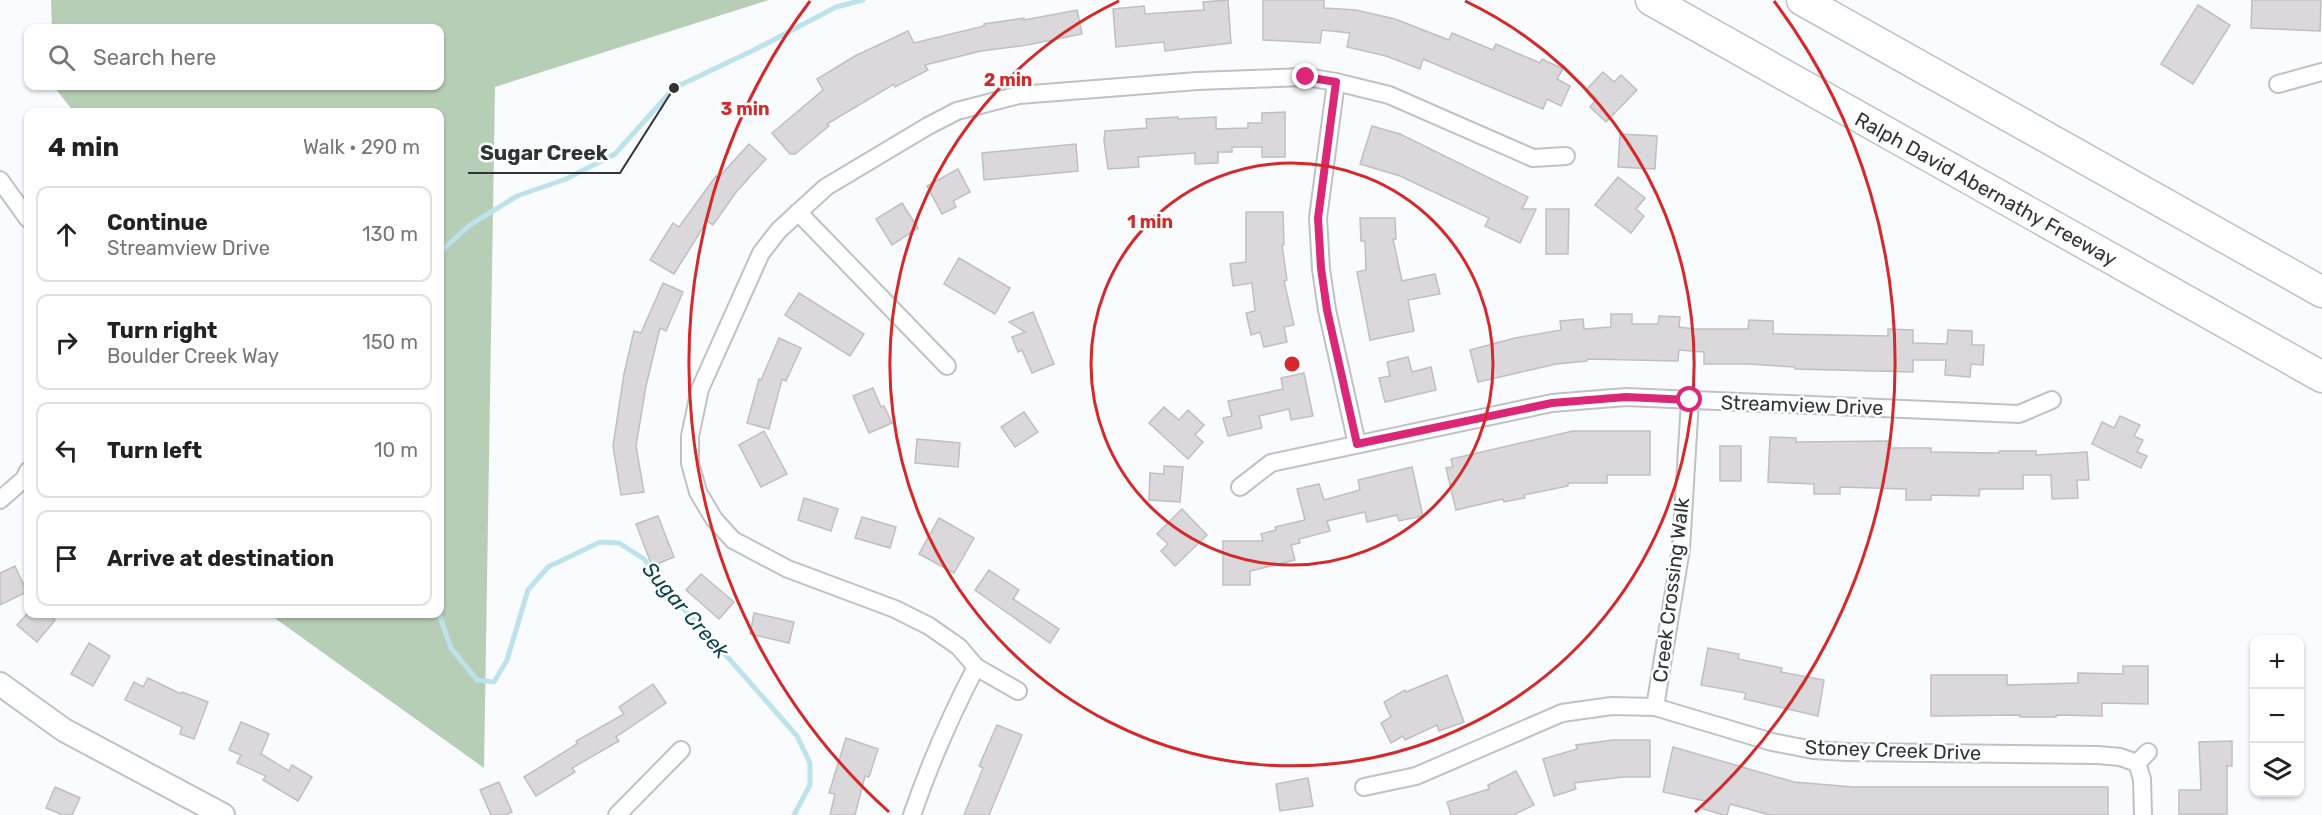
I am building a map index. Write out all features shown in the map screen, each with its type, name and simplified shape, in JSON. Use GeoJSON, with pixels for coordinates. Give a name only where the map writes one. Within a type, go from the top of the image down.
{"type":"FeatureCollection","features":[{"type":"Feature","properties":{"kind":"highway","name":"Ralph David Abernathy Freeway"},"geometry":{"type":"LineString","coordinates":[[1651,0],[2322,377]]}},
{"type":"Feature","properties":{"kind":"highway"},"geometry":{"type":"LineString","coordinates":[[1802,0],[2322,292]]}},
{"type":"Feature","properties":{"kind":"highway"},"geometry":{"type":"LineString","coordinates":[[2240,246],[2322,283]]}},
{"type":"Feature","properties":{"kind":"street"},"geometry":{"type":"LineString","coordinates":[[2278,84],[2322,72]]}},
{"type":"Feature","properties":{"kind":"street"},"geometry":{"type":"LineString","coordinates":[[1018,691],[976,666],[960,647],[929,626],[895,609],[788,569],[733,540],[714,519],[698,492],[690,464],[690,436],[700,388],[761,254],[779,230],[843,176],[928,126],[957,111],[1019,95],[1232,79],[1306,77],[1389,95],[1533,158],[1566,156]]}},
{"type":"Feature","properties":{"kind":"street"},"geometry":{"type":"LineString","coordinates":[[1336,82],[1318,218],[1321,268],[1327,310],[1357,444]]}},
{"type":"Feature","properties":{"kind":"street"},"geometry":{"type":"LineString","coordinates":[[0,180],[24,213]]}},
{"type":"Feature","properties":{"kind":"street"},"geometry":{"type":"LineString","coordinates":[[798,212],[947,366]]}},
{"type":"Feature","properties":{"kind":"street","name":"Streamview Drive"},"geometry":{"type":"LineString","coordinates":[[1240,487],[1271,464],[1552,403],[1626,397],[2019,414],[2052,400]]}},
{"type":"Feature","properties":{"kind":"street","name":"Creek Crossing Walk"},"geometry":{"type":"LineString","coordinates":[[1655,707],[1681,549],[1690,400]]}},
{"type":"Feature","properties":{"kind":"street"},"geometry":{"type":"LineString","coordinates":[[0,500],[24,479]]}},
{"type":"Feature","properties":{"kind":"street"},"geometry":{"type":"LineString","coordinates":[[912,815],[925,776],[948,721],[976,666]]}},
{"type":"Feature","properties":{"kind":"street"},"geometry":{"type":"LineString","coordinates":[[0,684],[64,730],[223,815]]}},
{"type":"Feature","properties":{"kind":"street","name":"Stoney Creek Drive"},"geometry":{"type":"LineString","coordinates":[[1364,787],[1416,776],[1562,713],[1612,706],[1655,707],[1772,742],[1813,750],[2098,754],[2143,757],[2143,815]]}},
{"type":"Feature","properties":{"kind":"street"},"geometry":{"type":"LineString","coordinates":[[617,815],[681,750]]}},
{"type":"Feature","properties":{"kind":"green space"},"geometry":{"type":"Polygon","coordinates":[[[51,0],[769,0],[495,87],[484,768],[275,618],[444,618],[444,108],[71,108],[57,90],[444,90],[444,24],[52,24],[51,0]]]}},
{"type":"Feature","properties":{"kind":"building"},"geometry":{"type":"Polygon","coordinates":[[[1228,0],[1231,43],[1165,51],[1164,42],[1116,47],[1113,9],[1144,6],[1145,14],[1204,10],[1203,2],[1228,0]]]}},
{"type":"Feature","properties":{"kind":"building"},"geometry":{"type":"Polygon","coordinates":[[[1263,0],[1324,0],[1324,8],[1356,10],[1395,19],[1449,40],[1452,33],[1493,50],[1496,44],[1540,63],[1542,59],[1563,69],[1557,79],[1570,86],[1561,106],[1547,99],[1543,109],[1423,59],[1420,69],[1386,56],[1347,47],[1350,33],[1322,30],[1320,43],[1263,40],[1263,0]]]}},
{"type":"Feature","properties":{"kind":"building"},"geometry":{"type":"Polygon","coordinates":[[[2252,0],[2321,0],[2320,31],[2251,28],[2252,0]]]}},
{"type":"Feature","properties":{"kind":"building"},"geometry":{"type":"Polygon","coordinates":[[[2198,5],[2230,25],[2193,84],[2161,64],[2198,5]]]}},
{"type":"Feature","properties":{"kind":"building"},"geometry":{"type":"Polygon","coordinates":[[[1077,10],[1082,34],[981,51],[925,65],[928,70],[895,87],[894,84],[827,124],[829,126],[795,154],[790,154],[772,133],[823,90],[817,79],[855,56],[908,31],[914,43],[984,26],[984,24],[1024,18],[1024,20],[1077,10]]]}},
{"type":"Feature","properties":{"kind":"building"},"geometry":{"type":"Polygon","coordinates":[[[1603,72],[1614,82],[1621,75],[1637,90],[1606,122],[1590,107],[1597,99],[1587,89],[1603,72]]]}},
{"type":"Feature","properties":{"kind":"building"},"geometry":{"type":"Polygon","coordinates":[[[1285,112],[1285,157],[1262,157],[1262,147],[1232,147],[1232,152],[1218,152],[1218,163],[1195,164],[1195,153],[1138,157],[1139,167],[1108,169],[1105,131],[1147,128],[1146,119],[1178,117],[1178,119],[1216,117],[1216,129],[1248,128],[1248,123],[1262,123],[1262,113],[1285,112]]]}},
{"type":"Feature","properties":{"kind":"building"},"geometry":{"type":"Polygon","coordinates":[[[1372,126],[1400,134],[1528,197],[1522,209],[1536,209],[1520,243],[1485,226],[1489,218],[1400,176],[1360,164],[1372,126]]]}},
{"type":"Feature","properties":{"kind":"building"},"geometry":{"type":"Polygon","coordinates":[[[1620,134],[1657,136],[1655,169],[1618,167],[1620,134]]]}},
{"type":"Feature","properties":{"kind":"building"},"geometry":{"type":"Polygon","coordinates":[[[749,144],[766,159],[737,191],[713,225],[707,221],[674,274],[650,260],[673,223],[679,227],[716,176],[718,178],[749,144]]]}},
{"type":"Feature","properties":{"kind":"building"},"geometry":{"type":"Polygon","coordinates":[[[1076,144],[1078,171],[984,180],[982,153],[1076,144]]]}},
{"type":"Feature","properties":{"kind":"building"},"geometry":{"type":"Polygon","coordinates":[[[958,169],[970,192],[953,201],[956,207],[942,214],[927,186],[958,169]]]}},
{"type":"Feature","properties":{"kind":"building"},"geometry":{"type":"Polygon","coordinates":[[[1618,177],[1645,198],[1636,209],[1644,216],[1631,233],[1595,205],[1618,177]]]}},
{"type":"Feature","properties":{"kind":"building"},"geometry":{"type":"Polygon","coordinates":[[[902,203],[918,228],[892,245],[876,219],[902,203]]]}},
{"type":"Feature","properties":{"kind":"building"},"geometry":{"type":"Polygon","coordinates":[[[1546,209],[1569,209],[1568,254],[1546,254],[1546,209]]]}},
{"type":"Feature","properties":{"kind":"building"},"geometry":{"type":"Polygon","coordinates":[[[1246,212],[1283,212],[1284,245],[1282,245],[1287,280],[1284,281],[1294,325],[1284,327],[1287,342],[1264,347],[1260,332],[1251,335],[1246,313],[1255,311],[1252,283],[1233,286],[1230,264],[1246,262],[1246,212]]]}},
{"type":"Feature","properties":{"kind":"building"},"geometry":{"type":"Polygon","coordinates":[[[1360,218],[1395,218],[1396,239],[1393,239],[1402,281],[1435,274],[1440,294],[1408,300],[1414,331],[1370,340],[1357,272],[1366,270],[1365,241],[1361,241],[1360,218]]]}},
{"type":"Feature","properties":{"kind":"building"},"geometry":{"type":"Polygon","coordinates":[[[959,258],[1010,288],[995,314],[944,284],[959,258]]]}},
{"type":"Feature","properties":{"kind":"building"},"geometry":{"type":"Polygon","coordinates":[[[663,283],[683,292],[666,331],[660,328],[646,386],[636,446],[644,492],[621,495],[613,446],[624,374],[634,331],[641,333],[663,283]]]}},
{"type":"Feature","properties":{"kind":"building"},"geometry":{"type":"Polygon","coordinates":[[[799,293],[864,334],[850,356],[785,315],[799,293]]]}},
{"type":"Feature","properties":{"kind":"building"},"geometry":{"type":"Polygon","coordinates":[[[1033,312],[1054,364],[1032,373],[1022,350],[1018,352],[1012,337],[1025,332],[1009,322],[1033,312]]]}},
{"type":"Feature","properties":{"kind":"building"},"geometry":{"type":"Polygon","coordinates":[[[1611,314],[1632,314],[1632,324],[1658,324],[1659,316],[1680,317],[1679,327],[1695,329],[1748,329],[1749,320],[1773,321],[1773,334],[1888,336],[1888,329],[1913,330],[1913,343],[1947,344],[1948,330],[1972,331],[1972,345],[1984,345],[1983,365],[1971,364],[1970,377],[1945,375],[1946,360],[1913,360],[1913,372],[1795,369],[1795,367],[1747,364],[1704,364],[1704,352],[1679,350],[1678,361],[1587,359],[1587,361],[1556,364],[1478,382],[1470,350],[1515,338],[1561,330],[1560,321],[1583,319],[1584,329],[1611,327],[1611,314]]]}},
{"type":"Feature","properties":{"kind":"building"},"geometry":{"type":"Polygon","coordinates":[[[779,338],[801,348],[786,381],[782,379],[769,429],[747,423],[759,379],[761,380],[779,338]]]}},
{"type":"Feature","properties":{"kind":"building"},"geometry":{"type":"Polygon","coordinates":[[[1408,357],[1412,372],[1431,367],[1436,390],[1385,402],[1379,378],[1390,376],[1387,362],[1408,357]]]}},
{"type":"Feature","properties":{"kind":"building"},"geometry":{"type":"Polygon","coordinates":[[[1304,373],[1313,416],[1291,420],[1289,409],[1259,416],[1262,428],[1228,436],[1223,418],[1232,416],[1228,401],[1283,389],[1281,378],[1304,373]]]}},
{"type":"Feature","properties":{"kind":"building"},"geometry":{"type":"Polygon","coordinates":[[[873,388],[881,407],[884,406],[892,423],[869,433],[853,396],[873,388]]]}},
{"type":"Feature","properties":{"kind":"building"},"geometry":{"type":"Polygon","coordinates":[[[1164,407],[1179,420],[1188,410],[1204,425],[1195,435],[1203,442],[1188,459],[1149,423],[1164,407]]]}},
{"type":"Feature","properties":{"kind":"building"},"geometry":{"type":"Polygon","coordinates":[[[1024,412],[1038,432],[1015,447],[1001,427],[1024,412]]]}},
{"type":"Feature","properties":{"kind":"building"},"geometry":{"type":"Polygon","coordinates":[[[2120,416],[2140,425],[2134,436],[2143,440],[2137,452],[2147,456],[2141,468],[2092,444],[2102,422],[2114,428],[2120,416]]]}},
{"type":"Feature","properties":{"kind":"building"},"geometry":{"type":"Polygon","coordinates":[[[764,431],[787,474],[761,487],[739,445],[764,431]]]}},
{"type":"Feature","properties":{"kind":"building"},"geometry":{"type":"Polygon","coordinates":[[[1573,431],[1650,431],[1650,475],[1607,475],[1607,483],[1568,483],[1568,486],[1524,495],[1525,498],[1504,502],[1503,499],[1456,510],[1446,468],[1453,467],[1451,459],[1573,431]]]}},
{"type":"Feature","properties":{"kind":"building"},"geometry":{"type":"Polygon","coordinates":[[[1770,437],[1796,438],[1796,442],[1888,441],[1888,448],[1931,448],[1931,452],[2036,451],[2036,455],[2087,452],[2089,480],[2077,480],[2078,498],[2052,499],[2051,475],[2023,475],[2023,489],[1980,489],[1979,496],[1931,495],[1931,500],[1906,500],[1906,489],[1840,487],[1840,494],[1814,494],[1814,484],[1768,482],[1770,437]]]}},
{"type":"Feature","properties":{"kind":"building"},"geometry":{"type":"Polygon","coordinates":[[[917,439],[960,443],[958,467],[915,463],[917,439]]]}},
{"type":"Feature","properties":{"kind":"building"},"geometry":{"type":"Polygon","coordinates":[[[1720,446],[1741,446],[1741,481],[1720,481],[1720,446]]]}},
{"type":"Feature","properties":{"kind":"building"},"geometry":{"type":"Polygon","coordinates":[[[1164,466],[1183,467],[1180,502],[1149,500],[1150,473],[1164,474],[1164,466]]]}},
{"type":"Feature","properties":{"kind":"building"},"geometry":{"type":"Polygon","coordinates":[[[1412,467],[1423,516],[1399,521],[1397,515],[1367,522],[1365,512],[1327,521],[1330,531],[1299,539],[1300,543],[1291,545],[1295,560],[1250,571],[1250,585],[1223,585],[1223,541],[1263,541],[1261,534],[1276,530],[1275,527],[1305,520],[1297,489],[1319,484],[1324,500],[1360,490],[1358,480],[1412,467]]]}},
{"type":"Feature","properties":{"kind":"building"},"geometry":{"type":"Polygon","coordinates":[[[804,498],[838,509],[831,531],[798,520],[804,498]]]}},
{"type":"Feature","properties":{"kind":"building"},"geometry":{"type":"Polygon","coordinates":[[[1182,509],[1207,535],[1175,566],[1161,551],[1168,544],[1157,534],[1182,509]]]}},
{"type":"Feature","properties":{"kind":"building"},"geometry":{"type":"Polygon","coordinates":[[[658,516],[674,557],[652,566],[636,524],[658,516]]]}},
{"type":"Feature","properties":{"kind":"building"},"geometry":{"type":"Polygon","coordinates":[[[862,517],[896,527],[890,548],[855,538],[862,517]]]}},
{"type":"Feature","properties":{"kind":"building"},"geometry":{"type":"Polygon","coordinates":[[[939,518],[974,538],[954,573],[919,554],[939,518]]]}},
{"type":"Feature","properties":{"kind":"building"},"geometry":{"type":"Polygon","coordinates":[[[15,566],[24,586],[24,593],[0,605],[0,573],[15,566]]]}},
{"type":"Feature","properties":{"kind":"building"},"geometry":{"type":"Polygon","coordinates":[[[989,570],[1019,590],[1013,599],[1059,629],[1050,643],[975,590],[989,570]]]}},
{"type":"Feature","properties":{"kind":"building"},"geometry":{"type":"Polygon","coordinates":[[[701,574],[734,602],[719,619],[686,590],[701,574]]]}},
{"type":"Feature","properties":{"kind":"building"},"geometry":{"type":"Polygon","coordinates":[[[754,613],[794,622],[789,643],[750,634],[754,613]]]}},
{"type":"Feature","properties":{"kind":"building"},"geometry":{"type":"Polygon","coordinates":[[[24,617],[55,620],[37,642],[17,625],[24,617]]]}},
{"type":"Feature","properties":{"kind":"building"},"geometry":{"type":"Polygon","coordinates":[[[89,643],[110,656],[93,686],[71,674],[89,643]]]}},
{"type":"Feature","properties":{"kind":"building"},"geometry":{"type":"Polygon","coordinates":[[[1708,648],[1739,654],[1738,659],[1782,668],[1781,672],[1824,680],[1818,716],[1744,699],[1746,693],[1701,685],[1708,648]]]}},
{"type":"Feature","properties":{"kind":"building"},"geometry":{"type":"Polygon","coordinates":[[[2123,666],[2148,666],[2148,704],[2102,703],[2102,716],[1931,716],[1931,675],[2007,675],[2007,685],[2078,683],[2078,673],[2123,674],[2123,666]]]}},
{"type":"Feature","properties":{"kind":"building"},"geometry":{"type":"Polygon","coordinates":[[[1447,675],[1464,722],[1439,731],[1437,725],[1405,740],[1403,736],[1391,743],[1381,723],[1391,717],[1384,702],[1405,690],[1406,692],[1447,675]]]}},
{"type":"Feature","properties":{"kind":"building"},"geometry":{"type":"Polygon","coordinates":[[[148,678],[181,694],[182,692],[208,702],[194,739],[180,734],[182,727],[125,700],[134,682],[143,687],[148,678]]]}},
{"type":"Feature","properties":{"kind":"building"},"geometry":{"type":"Polygon","coordinates":[[[653,684],[666,703],[616,737],[619,741],[572,768],[575,772],[536,796],[524,777],[577,744],[576,741],[624,714],[619,707],[653,684]]]}},
{"type":"Feature","properties":{"kind":"building"},"geometry":{"type":"Polygon","coordinates":[[[241,722],[269,734],[261,754],[289,771],[292,765],[312,777],[298,801],[263,780],[266,776],[237,763],[241,755],[229,750],[241,722]]]}},
{"type":"Feature","properties":{"kind":"building"},"geometry":{"type":"Polygon","coordinates":[[[997,725],[1022,735],[989,815],[964,815],[983,768],[979,766],[997,725]]]}},
{"type":"Feature","properties":{"kind":"building"},"geometry":{"type":"Polygon","coordinates":[[[846,738],[878,749],[869,777],[865,776],[855,815],[830,815],[835,794],[829,793],[846,738]]]}},
{"type":"Feature","properties":{"kind":"building"},"geometry":{"type":"Polygon","coordinates":[[[1613,740],[1650,740],[1650,777],[1623,777],[1574,783],[1576,789],[1554,796],[1543,759],[1577,749],[1576,745],[1613,740]]]}},
{"type":"Feature","properties":{"kind":"building"},"geometry":{"type":"Polygon","coordinates":[[[2232,741],[2232,766],[2227,766],[2227,814],[2179,814],[2179,790],[2201,790],[2199,742],[2232,741]]]}},
{"type":"Feature","properties":{"kind":"building"},"geometry":{"type":"Polygon","coordinates":[[[1673,747],[1794,782],[1853,787],[2108,787],[2108,815],[1770,815],[1730,804],[1727,815],[1724,815],[1703,809],[1705,801],[1663,792],[1673,747]]]}},
{"type":"Feature","properties":{"kind":"building"},"geometry":{"type":"Polygon","coordinates":[[[1516,771],[1534,805],[1513,815],[1451,815],[1447,802],[1489,789],[1488,785],[1516,771]]]}},
{"type":"Feature","properties":{"kind":"building"},"geometry":{"type":"Polygon","coordinates":[[[1308,778],[1313,806],[1280,811],[1276,784],[1308,778]]]}},
{"type":"Feature","properties":{"kind":"building"},"geometry":{"type":"Polygon","coordinates":[[[499,782],[512,812],[505,815],[491,815],[480,790],[499,782]]]}},
{"type":"Feature","properties":{"kind":"building"},"geometry":{"type":"Polygon","coordinates":[[[55,787],[80,798],[72,815],[63,815],[46,808],[55,787]]]}},
{"type":"Feature","properties":{"kind":"waterway","name":"Sugar Creek"},"geometry":{"type":"LineString","coordinates":[[444,248],[470,225],[517,196],[566,179],[615,154],[674,88],[836,7],[863,0]]}},
{"type":"Feature","properties":{"kind":"waterway","name":"Sugar Creek"},"geometry":{"type":"LineString","coordinates":[[440,618],[451,648],[477,680],[494,682],[507,660],[528,590],[548,567],[600,542],[619,543],[644,559],[670,595],[797,736],[810,763],[810,785],[794,815]]}},
{"type":"Feature","properties":{"kind":"place","name":"Sugar Creek"},"geometry":{"type":"Point","coordinates":[674,88]}},
{"type":"Feature","properties":{"kind":"route"},"geometry":{"type":"LineString","coordinates":[[1306,77],[1336,82],[1318,218],[1321,268],[1327,310],[1357,444],[1552,403],[1626,397],[1690,400]]}}]}
